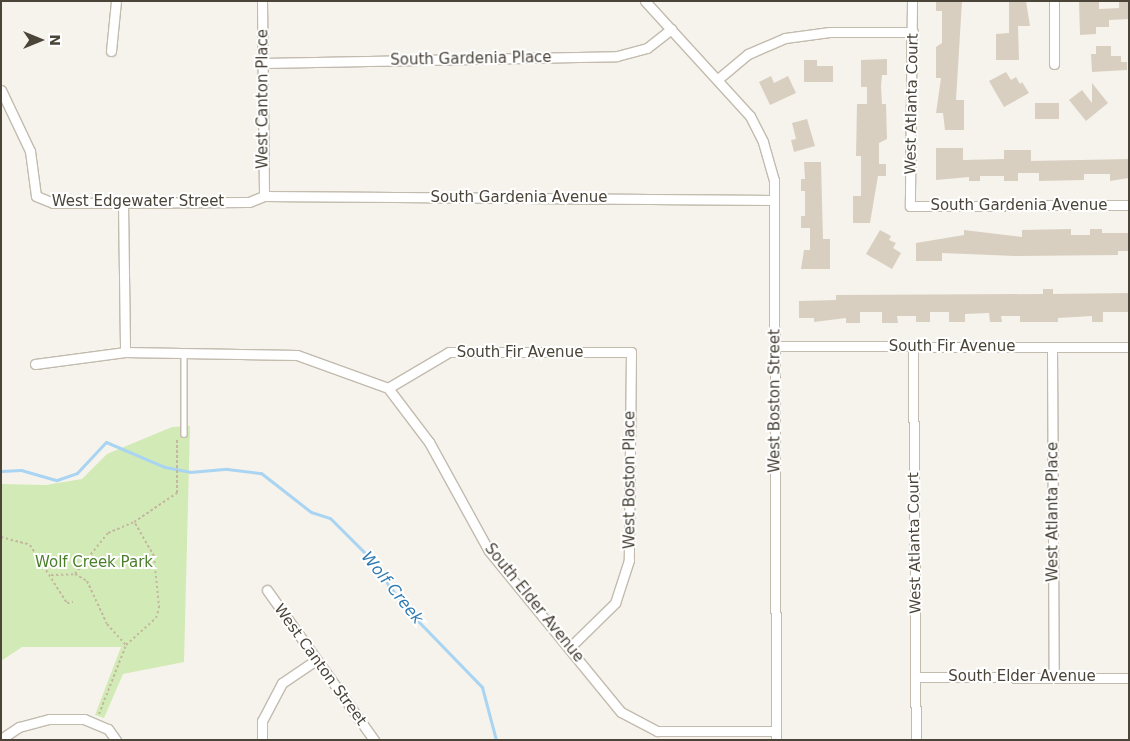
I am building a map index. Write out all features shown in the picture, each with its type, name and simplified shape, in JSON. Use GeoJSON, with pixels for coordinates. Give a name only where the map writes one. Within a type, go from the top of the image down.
{"type":"FeatureCollection","features":[{"type":"Feature","properties":{"kind":"street"},"geometry":{"type":"LineString","coordinates":[[111,51],[116,1]]}},
{"type":"Feature","properties":{"kind":"street","name":"West Canton Place"},"geometry":{"type":"LineString","coordinates":[[262,1],[264,196]]}},
{"type":"Feature","properties":{"kind":"street"},"geometry":{"type":"LineString","coordinates":[[645,1],[718,79],[748,54],[785,38],[830,32],[913,32]]}},
{"type":"Feature","properties":{"kind":"street","name":"West Atlanta Court"},"geometry":{"type":"LineString","coordinates":[[910,206],[912,1]]}},
{"type":"Feature","properties":{"kind":"street"},"geometry":{"type":"LineString","coordinates":[[1054,1],[1054,64]]}},
{"type":"Feature","properties":{"kind":"street","name":"South Gardenia Place"},"geometry":{"type":"LineString","coordinates":[[262,63],[617,56],[647,48],[671,29]]}},
{"type":"Feature","properties":{"kind":"street","name":"West Boston Street"},"geometry":{"type":"LineString","coordinates":[[718,79],[760,135],[771,166],[774,200],[776,735]]}},
{"type":"Feature","properties":{"kind":"street","name":"West Edgewater Street"},"geometry":{"type":"LineString","coordinates":[[1,90],[30,151],[36,196],[53,203],[249,202],[264,196]]}},
{"type":"Feature","properties":{"kind":"street","name":"South Gardenia Avenue"},"geometry":{"type":"LineString","coordinates":[[264,196],[774,200]]}},
{"type":"Feature","properties":{"kind":"street"},"geometry":{"type":"LineString","coordinates":[[124,203],[125,352]]}},
{"type":"Feature","properties":{"kind":"street","name":"South Gardenia Avenue"},"geometry":{"type":"LineString","coordinates":[[910,206],[1129,205]]}},
{"type":"Feature","properties":{"kind":"street","name":"South Fir Avenue"},"geometry":{"type":"LineString","coordinates":[[775,346],[1129,347]]}},
{"type":"Feature","properties":{"kind":"street","name":"West Atlanta Court"},"geometry":{"type":"LineString","coordinates":[[913,347],[916,740]]}},
{"type":"Feature","properties":{"kind":"street","name":"West Atlanta Place"},"geometry":{"type":"LineString","coordinates":[[1052,348],[1054,676]]}},
{"type":"Feature","properties":{"kind":"street"},"geometry":{"type":"LineString","coordinates":[[35,364],[125,352],[296,355],[388,388]]}},
{"type":"Feature","properties":{"kind":"street","name":"South Fir Avenue"},"geometry":{"type":"LineString","coordinates":[[388,388],[449,352],[631,352]]}},
{"type":"Feature","properties":{"kind":"street","name":"West Boston Place"},"geometry":{"type":"LineString","coordinates":[[570,647],[615,603],[629,560],[631,352]]}},
{"type":"Feature","properties":{"kind":"street","name":"South Elder Avenue"},"geometry":{"type":"LineString","coordinates":[[388,388],[429,442],[489,551],[570,647],[621,712],[657,731],[776,735]]}},
{"type":"Feature","properties":{"kind":"street","name":"West Canton Street"},"geometry":{"type":"LineString","coordinates":[[267,590],[374,740]]}},
{"type":"Feature","properties":{"kind":"street"},"geometry":{"type":"LineString","coordinates":[[262,740],[262,721],[282,683],[316,660]]}},
{"type":"Feature","properties":{"kind":"street","name":"South Elder Avenue"},"geometry":{"type":"LineString","coordinates":[[916,677],[1054,676],[1129,678]]}},
{"type":"Feature","properties":{"kind":"street"},"geometry":{"type":"LineString","coordinates":[[1,740],[20,727],[49,719],[96,721],[116,740]]}},
{"type":"Feature","properties":{"kind":"lane"},"geometry":{"type":"LineString","coordinates":[[184,353],[184,434]]}},
{"type":"Feature","properties":{"kind":"path"},"geometry":{"type":"LineString","coordinates":[[75,574],[108,533],[134,522],[177,493],[177,445]]}},
{"type":"Feature","properties":{"kind":"path"},"geometry":{"type":"LineString","coordinates":[[96,721],[126,645],[156,618],[159,608],[154,556],[134,522]]}},
{"type":"Feature","properties":{"kind":"path"},"geometry":{"type":"LineString","coordinates":[[1,537],[30,545],[51,575],[67,603],[73,602]]}},
{"type":"Feature","properties":{"kind":"path"},"geometry":{"type":"LineString","coordinates":[[51,575],[75,574],[88,581],[108,624],[126,645]]}},
{"type":"Feature","properties":{"kind":"green space","name":"Wolf Creek Park"},"geometry":{"type":"Polygon","coordinates":[[[190,426],[184,662],[123,674],[104,718],[95,715],[121,647],[22,647],[1,661],[1,484],[46,485],[82,479],[107,454],[172,427],[190,426]]]}},
{"type":"Feature","properties":{"kind":"building"},"geometry":{"type":"Polygon","coordinates":[[[936,1],[962,1],[956,100],[964,100],[964,130],[945,130],[943,113],[936,113],[941,78],[936,78],[936,47],[942,43],[942,11],[936,11],[936,1]]]}},
{"type":"Feature","properties":{"kind":"building"},"geometry":{"type":"Polygon","coordinates":[[[1009,1],[1026,1],[1030,26],[1018,26],[1019,60],[996,60],[996,34],[1009,33],[1009,1]]]}},
{"type":"Feature","properties":{"kind":"building"},"geometry":{"type":"Polygon","coordinates":[[[1079,1],[1099,2],[1099,9],[1119,8],[1119,1],[1129,1],[1129,19],[1109,20],[1109,27],[1096,27],[1096,34],[1080,35],[1079,1]]]}},
{"type":"Feature","properties":{"kind":"building"},"geometry":{"type":"Polygon","coordinates":[[[1096,46],[1111,46],[1111,56],[1121,56],[1121,62],[1127,62],[1127,70],[1092,72],[1091,54],[1096,54],[1096,46]]]}},
{"type":"Feature","properties":{"kind":"building"},"geometry":{"type":"Polygon","coordinates":[[[887,59],[887,75],[882,75],[881,86],[882,104],[886,104],[887,139],[879,143],[879,164],[886,164],[886,176],[878,176],[870,223],[853,223],[853,196],[861,196],[861,156],[856,156],[857,104],[867,104],[867,87],[861,87],[861,60],[887,59]]]}},
{"type":"Feature","properties":{"kind":"building"},"geometry":{"type":"Polygon","coordinates":[[[804,60],[817,60],[817,66],[833,66],[833,82],[804,82],[804,60]]]}},
{"type":"Feature","properties":{"kind":"building"},"geometry":{"type":"Polygon","coordinates":[[[1006,72],[1011,80],[1016,77],[1020,84],[1022,82],[1029,93],[1004,107],[989,81],[1006,72]]]}},
{"type":"Feature","properties":{"kind":"building"},"geometry":{"type":"Polygon","coordinates":[[[771,76],[774,83],[788,76],[796,93],[770,105],[759,82],[771,76]]]}},
{"type":"Feature","properties":{"kind":"building"},"geometry":{"type":"Polygon","coordinates":[[[1092,83],[1108,103],[1086,121],[1069,100],[1082,90],[1092,103],[1092,83]]]}},
{"type":"Feature","properties":{"kind":"building"},"geometry":{"type":"Polygon","coordinates":[[[1035,103],[1059,103],[1059,119],[1035,119],[1035,103]]]}},
{"type":"Feature","properties":{"kind":"building"},"geometry":{"type":"Polygon","coordinates":[[[807,119],[815,146],[794,152],[791,140],[796,139],[792,123],[807,119]]]}},
{"type":"Feature","properties":{"kind":"building"},"geometry":{"type":"Polygon","coordinates":[[[936,148],[963,148],[963,160],[1004,159],[1004,150],[1031,150],[1031,161],[1129,159],[1129,178],[1110,181],[1110,174],[1084,174],[1084,180],[1039,181],[1039,173],[1018,173],[1018,181],[1004,181],[1004,176],[980,176],[980,181],[969,181],[969,177],[936,180],[936,148]]]}},
{"type":"Feature","properties":{"kind":"building"},"geometry":{"type":"Polygon","coordinates":[[[804,162],[821,162],[823,239],[830,239],[830,269],[801,269],[804,250],[810,250],[810,228],[801,228],[801,216],[805,216],[805,191],[801,191],[801,179],[805,179],[804,162]]]}},
{"type":"Feature","properties":{"kind":"building"},"geometry":{"type":"Polygon","coordinates":[[[1071,229],[1071,235],[1090,235],[1090,229],[1102,229],[1102,233],[1129,233],[1129,251],[1118,251],[1118,255],[1015,256],[942,253],[942,261],[916,261],[916,243],[964,235],[964,230],[1022,237],[1022,230],[1071,229]]]}},
{"type":"Feature","properties":{"kind":"building"},"geometry":{"type":"Polygon","coordinates":[[[880,230],[891,236],[889,240],[896,243],[893,248],[901,253],[892,269],[866,254],[880,230]]]}},
{"type":"Feature","properties":{"kind":"building"},"geometry":{"type":"Polygon","coordinates":[[[1043,289],[1053,289],[1053,294],[1129,293],[1129,312],[1103,312],[1103,322],[1092,322],[1092,316],[1058,318],[1058,322],[1020,322],[1020,316],[1001,316],[1002,322],[990,322],[989,313],[965,314],[965,322],[949,322],[949,312],[930,312],[930,322],[916,322],[916,316],[897,316],[898,323],[882,323],[882,312],[860,312],[860,323],[846,323],[846,318],[814,322],[814,318],[799,318],[799,301],[836,300],[836,295],[1043,294],[1043,289]]]}},
{"type":"Feature","properties":{"kind":"waterway","name":"Wolf Creek"},"geometry":{"type":"LineString","coordinates":[[1,471],[21,470],[57,480],[77,473],[106,442],[165,467],[190,472],[227,469],[261,473],[311,512],[330,518],[381,569],[388,585],[419,622],[482,687],[496,740]]}}]}
